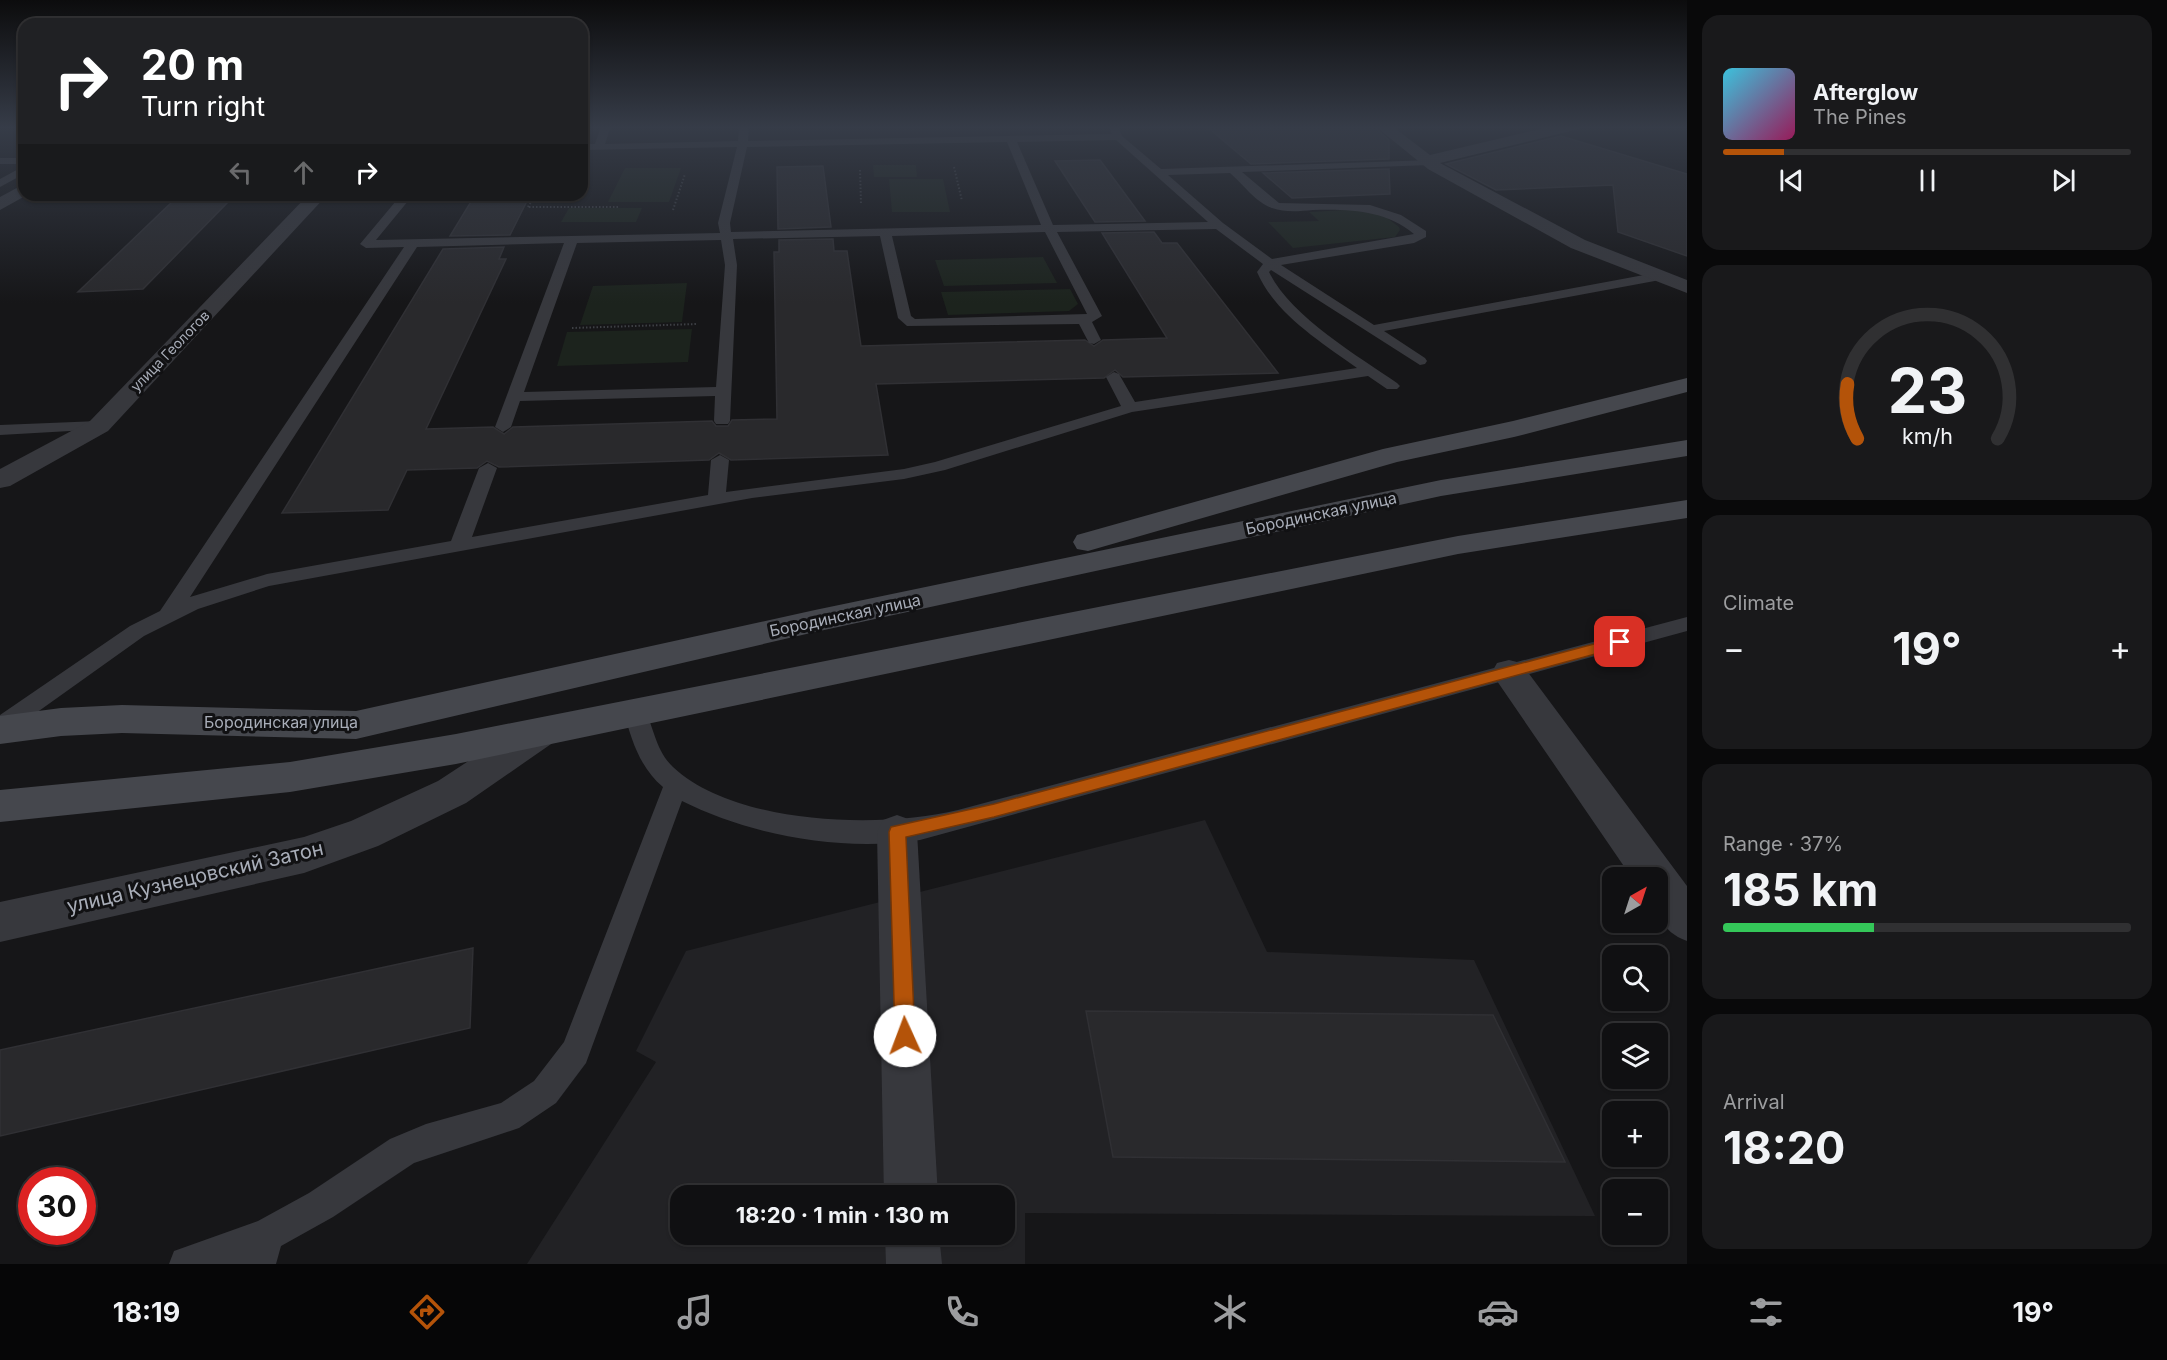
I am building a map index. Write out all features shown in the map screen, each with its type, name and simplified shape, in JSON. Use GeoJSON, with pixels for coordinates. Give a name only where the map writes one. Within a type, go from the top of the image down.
{"type":"FeatureCollection","features":[{"type":"Feature","properties":{"kind":"street"},"geometry":{"type":"LineString","coordinates":[[1471,185],[1578,244],[1687,287]]}},
{"type":"Feature","properties":{"kind":"street"},"geometry":{"type":"LineString","coordinates":[[0,205],[18,193]]}},
{"type":"Feature","properties":{"kind":"street","name":"улица Геологов"},"geometry":{"type":"LineString","coordinates":[[0,480],[99,426],[312,201]]}},
{"type":"Feature","properties":{"kind":"street"},"geometry":{"type":"LineString","coordinates":[[815,621],[1392,455],[1525,426],[1687,385]]}},
{"type":"Feature","properties":{"kind":"street","name":"Бородинская улица"},"geometry":{"type":"LineString","coordinates":[[0,728],[122,719],[356,725],[815,621],[1441,488],[1687,448]]}},
{"type":"Feature","properties":{"kind":"street"},"geometry":{"type":"LineString","coordinates":[[0,806],[290,777],[541,732],[1458,545],[1687,509]]}},
{"type":"Feature","properties":{"kind":"street"},"geometry":{"type":"LineString","coordinates":[[1509,672],[1649,867]]}},
{"type":"Feature","properties":{"kind":"street","name":"улица Кузнецовский Затон"},"geometry":{"type":"LineString","coordinates":[[0,922],[304,855],[364,834],[452,792],[541,732]]}},
{"type":"Feature","properties":{"kind":"street"},"geometry":{"type":"LineString","coordinates":[[897,832],[911,1185]]}},
{"type":"Feature","properties":{"kind":"street"},"geometry":{"type":"LineString","coordinates":[[1668,894],[1687,921]]}},
{"type":"Feature","properties":{"kind":"street"},"geometry":{"type":"LineString","coordinates":[[913,1245],[914,1264]]}},
{"type":"Feature","properties":{"kind":"lane"},"geometry":{"type":"LineString","coordinates":[[722,420],[731,265],[724,223],[733,185]]}},
{"type":"Feature","properties":{"kind":"lane"},"geometry":{"type":"LineString","coordinates":[[885,232],[905,318],[912,323],[1083,320],[1096,313],[1049,229],[1030,185]]}},
{"type":"Feature","properties":{"kind":"lane"},"geometry":{"type":"LineString","coordinates":[[1174,185],[1220,225],[1270,263],[1420,361]]}},
{"type":"Feature","properties":{"kind":"lane"},"geometry":{"type":"LineString","coordinates":[[1251,185],[1277,206],[1375,208],[1395,215],[1422,234],[1419,238],[1270,263],[1263,272],[1269,284],[1311,328],[1392,386]]}},
{"type":"Feature","properties":{"kind":"lane"},"geometry":{"type":"LineString","coordinates":[[402,201],[366,244],[1220,225]]}},
{"type":"Feature","properties":{"kind":"lane"},"geometry":{"type":"LineString","coordinates":[[503,427],[572,239]]}},
{"type":"Feature","properties":{"kind":"lane"},"geometry":{"type":"LineString","coordinates":[[169,614],[413,243]]}},
{"type":"Feature","properties":{"kind":"lane"},"geometry":{"type":"LineString","coordinates":[[1374,329],[1660,276]]}},
{"type":"Feature","properties":{"kind":"lane"},"geometry":{"type":"LineString","coordinates":[[1083,320],[1094,340]]}},
{"type":"Feature","properties":{"kind":"lane"},"geometry":{"type":"LineString","coordinates":[[0,728],[108,649],[169,614],[219,594],[267,580],[775,489],[885,477],[923,470],[1130,408],[1370,371]]}},
{"type":"Feature","properties":{"kind":"lane"},"geometry":{"type":"LineString","coordinates":[[1114,377],[1130,408]]}},
{"type":"Feature","properties":{"kind":"lane"},"geometry":{"type":"LineString","coordinates":[[513,398],[723,391]]}},
{"type":"Feature","properties":{"kind":"lane"},"geometry":{"type":"LineString","coordinates":[[0,430],[99,426]]}},
{"type":"Feature","properties":{"kind":"lane"},"geometry":{"type":"LineString","coordinates":[[717,500],[720,460]]}},
{"type":"Feature","properties":{"kind":"lane"},"geometry":{"type":"LineString","coordinates":[[459,546],[488,468]]}},
{"type":"Feature","properties":{"kind":"lane"},"geometry":{"type":"LineString","coordinates":[[635,712],[643,740],[663,773],[676,784],[709,803],[773,821],[822,829],[897,832],[994,811],[1687,624]]}},
{"type":"Feature","properties":{"kind":"lane"},"geometry":{"type":"LineString","coordinates":[[187,1264],[262,1250],[321,1205],[402,1151],[426,1140],[508,1117],[545,1092],[575,1052],[676,784]]}},
{"type":"Feature","properties":{"kind":"path"},"geometry":{"type":"LineString","coordinates":[[664,237],[682,185]]}},
{"type":"Feature","properties":{"kind":"path"},"geometry":{"type":"LineString","coordinates":[[862,233],[864,185]]}},
{"type":"Feature","properties":{"kind":"path"},"geometry":{"type":"LineString","coordinates":[[958,185],[969,230]]}},
{"type":"Feature","properties":{"kind":"path"},"geometry":{"type":"LineString","coordinates":[[539,328],[728,324]]}},
{"type":"Feature","properties":{"kind":"shaded area"},"geometry":{"type":"Polygon","coordinates":[[[617,185],[675,185],[669,202],[608,202],[617,185]]]}},
{"type":"Feature","properties":{"kind":"shaded area"},"geometry":{"type":"Polygon","coordinates":[[[890,185],[944,185],[950,212],[892,212],[890,185]]]}},
{"type":"Feature","properties":{"kind":"shaded area"},"geometry":{"type":"Polygon","coordinates":[[[569,208],[642,208],[636,222],[561,222],[569,208]]]}},
{"type":"Feature","properties":{"kind":"shaded area"},"geometry":{"type":"Polygon","coordinates":[[[1362,209],[1382,214],[1400,230],[1395,237],[1293,248],[1268,222],[1319,221],[1309,212],[1362,209]]]}},
{"type":"Feature","properties":{"kind":"shaded area"},"geometry":{"type":"Polygon","coordinates":[[[1043,257],[1057,283],[944,286],[935,260],[1043,257]]]}},
{"type":"Feature","properties":{"kind":"shaded area"},"geometry":{"type":"Polygon","coordinates":[[[687,283],[682,322],[580,325],[593,286],[687,283]]]}},
{"type":"Feature","properties":{"kind":"shaded area"},"geometry":{"type":"Polygon","coordinates":[[[1070,289],[1078,304],[1069,311],[948,315],[941,292],[1070,289]]]}},
{"type":"Feature","properties":{"kind":"shaded area"},"geometry":{"type":"Polygon","coordinates":[[[692,329],[688,362],[557,366],[567,332],[692,329]]]}},
{"type":"Feature","properties":{"kind":"shaded area"},"geometry":{"type":"Polygon","coordinates":[[[1205,820],[1267,952],[1474,960],[1595,1216],[1025,1213],[1025,1264],[527,1264],[656,1062],[636,1051],[686,951],[1205,820]]]}},
{"type":"Feature","properties":{"kind":"building"},"geometry":{"type":"Polygon","coordinates":[[[777,185],[825,185],[831,227],[778,229],[777,185]]]}},
{"type":"Feature","properties":{"kind":"building"},"geometry":{"type":"Polygon","coordinates":[[[1071,185],[1118,185],[1145,221],[1095,222],[1071,185]]]}},
{"type":"Feature","properties":{"kind":"building"},"geometry":{"type":"Polygon","coordinates":[[[1277,185],[1390,185],[1390,194],[1292,198],[1277,185]]]}},
{"type":"Feature","properties":{"kind":"building"},"geometry":{"type":"Polygon","coordinates":[[[1486,185],[1687,185],[1687,256],[1618,232],[1613,185],[1496,190],[1486,185]]]}},
{"type":"Feature","properties":{"kind":"building"},"geometry":{"type":"Polygon","coordinates":[[[173,201],[229,201],[143,289],[78,292],[173,201]]]}},
{"type":"Feature","properties":{"kind":"building"},"geometry":{"type":"Polygon","coordinates":[[[471,201],[527,201],[510,235],[450,236],[471,201]]]}},
{"type":"Feature","properties":{"kind":"building"},"geometry":{"type":"Polygon","coordinates":[[[1154,232],[1162,243],[1177,243],[1278,373],[1123,377],[1115,370],[1104,378],[876,384],[888,455],[731,460],[719,453],[709,460],[499,467],[487,461],[477,468],[407,470],[388,510],[282,513],[443,249],[504,247],[499,259],[506,259],[426,429],[493,427],[504,434],[513,427],[712,421],[716,426],[728,426],[732,420],[777,419],[774,252],[779,252],[779,240],[833,239],[834,251],[847,251],[861,346],[1085,340],[1094,346],[1103,340],[1167,338],[1102,233],[1154,232]]]}},
{"type":"Feature","properties":{"kind":"building"},"geometry":{"type":"Polygon","coordinates":[[[473,948],[470,1028],[0,1136],[0,1050],[473,948]]]}},
{"type":"Feature","properties":{"kind":"building"},"geometry":{"type":"Polygon","coordinates":[[[1086,1011],[1493,1015],[1565,1162],[1113,1157],[1086,1011]]]}},
{"type":"Feature","properties":{"kind":"route"},"geometry":{"type":"LineString","coordinates":[[905,1036],[897,832],[994,811],[1620,642]]}}]}
